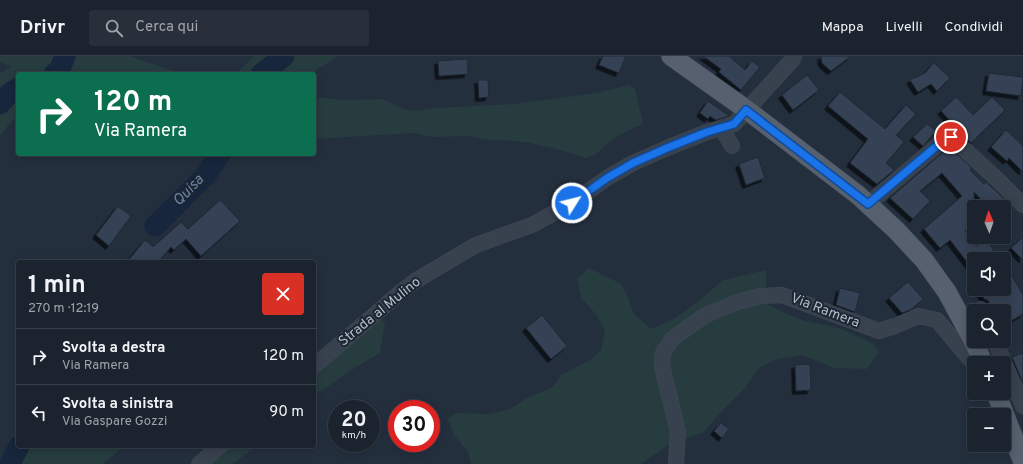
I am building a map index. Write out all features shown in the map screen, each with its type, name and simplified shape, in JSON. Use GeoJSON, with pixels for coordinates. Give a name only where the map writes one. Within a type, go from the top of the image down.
{"type":"FeatureCollection","features":[{"type":"Feature","properties":{"kind":"main road"},"geometry":{"type":"LineString","coordinates":[[674,57],[746,110],[868,204],[910,244],[924,260],[947,292],[961,316],[980,356]]}},
{"type":"Feature","properties":{"kind":"main road"},"geometry":{"type":"LineString","coordinates":[[999,400],[1023,462]]}},
{"type":"Feature","properties":{"kind":"street","name":"Strada al Mulino"},"geometry":{"type":"LineString","coordinates":[[316,364],[415,281],[476,245],[532,225],[572,203],[607,178],[633,163],[703,134],[734,124],[794,56]]}},
{"type":"Feature","properties":{"kind":"street"},"geometry":{"type":"LineString","coordinates":[[723,127],[732,146]]}},
{"type":"Feature","properties":{"kind":"street"},"geometry":{"type":"LineString","coordinates":[[868,204],[945,139],[951,137],[1023,205]]}},
{"type":"Feature","properties":{"kind":"street","name":"Via Ramera"},"geometry":{"type":"LineString","coordinates":[[676,464],[678,432],[662,366],[663,353],[672,339],[704,316],[737,302],[760,296],[782,295],[879,331],[918,316],[938,320],[967,356]]}},
{"type":"Feature","properties":{"kind":"street"},"geometry":{"type":"LineString","coordinates":[[998,348],[1023,406]]}},
{"type":"Feature","properties":{"kind":"street"},"geometry":{"type":"LineString","coordinates":[[199,464],[218,448]]}},
{"type":"Feature","properties":{"kind":"green space"},"geometry":{"type":"Polygon","coordinates":[[[0,56],[130,56],[177,72],[16,72],[16,116],[0,135],[0,73],[11,67],[0,62],[0,56]]]}},
{"type":"Feature","properties":{"kind":"green space"},"geometry":{"type":"Polygon","coordinates":[[[254,56],[338,56],[312,72],[238,72],[254,56]]]}},
{"type":"Feature","properties":{"kind":"green space"},"geometry":{"type":"Polygon","coordinates":[[[629,85],[635,89],[643,124],[611,140],[595,155],[585,158],[531,143],[491,140],[466,136],[433,137],[414,133],[316,139],[316,97],[342,100],[383,99],[403,109],[415,111],[434,108],[514,104],[596,93],[629,85]]]}},
{"type":"Feature","properties":{"kind":"green space"},"geometry":{"type":"Polygon","coordinates":[[[589,268],[621,284],[634,314],[651,329],[674,319],[723,280],[766,270],[766,303],[780,311],[802,320],[842,329],[874,344],[879,352],[867,369],[835,368],[802,355],[774,360],[759,368],[745,388],[704,432],[667,446],[641,464],[471,464],[468,452],[454,435],[448,419],[456,413],[489,414],[510,409],[527,398],[553,387],[561,375],[590,360],[601,350],[605,330],[594,312],[581,298],[577,279],[589,268]]]}},
{"type":"Feature","properties":{"kind":"green space"},"geometry":{"type":"Polygon","coordinates":[[[367,321],[385,321],[380,353],[356,367],[316,395],[316,356],[367,321]]]}},
{"type":"Feature","properties":{"kind":"green space"},"geometry":{"type":"Polygon","coordinates":[[[16,431],[16,448],[122,448],[102,464],[0,464],[0,460],[16,431]]]}},
{"type":"Feature","properties":{"kind":"green space"},"geometry":{"type":"Polygon","coordinates":[[[211,448],[254,448],[232,464],[193,464],[211,448]]]}},
{"type":"Feature","properties":{"kind":"building"},"geometry":{"type":"Polygon","coordinates":[[[603,56],[626,56],[619,73],[599,65],[603,56]]]}},
{"type":"Feature","properties":{"kind":"building"},"geometry":{"type":"Polygon","coordinates":[[[703,56],[729,56],[745,70],[752,61],[760,67],[741,90],[719,72],[721,69],[703,56]]]}},
{"type":"Feature","properties":{"kind":"building"},"geometry":{"type":"Polygon","coordinates":[[[821,56],[851,56],[831,71],[822,63],[821,56]]]}},
{"type":"Feature","properties":{"kind":"building"},"geometry":{"type":"Polygon","coordinates":[[[467,59],[468,74],[439,76],[438,61],[467,59]]]}},
{"type":"Feature","properties":{"kind":"building"},"geometry":{"type":"Polygon","coordinates":[[[934,63],[950,78],[937,91],[931,84],[918,92],[910,80],[925,73],[934,63]]]}},
{"type":"Feature","properties":{"kind":"building"},"geometry":{"type":"Polygon","coordinates":[[[989,73],[1023,77],[1021,96],[986,91],[989,73]]]}},
{"type":"Feature","properties":{"kind":"building"},"geometry":{"type":"Polygon","coordinates":[[[807,75],[819,90],[793,110],[782,95],[807,75]]]}},
{"type":"Feature","properties":{"kind":"building"},"geometry":{"type":"Polygon","coordinates":[[[478,80],[488,80],[489,97],[479,98],[478,80]]]}},
{"type":"Feature","properties":{"kind":"building"},"geometry":{"type":"Polygon","coordinates":[[[840,92],[885,129],[906,105],[916,114],[896,135],[904,142],[886,163],[894,170],[877,184],[850,163],[868,139],[828,106],[840,92]]]}},
{"type":"Feature","properties":{"kind":"building"},"geometry":{"type":"Polygon","coordinates":[[[956,97],[973,115],[992,97],[1005,110],[971,143],[941,111],[956,97]]]}},
{"type":"Feature","properties":{"kind":"building"},"geometry":{"type":"Polygon","coordinates":[[[708,101],[729,116],[716,120],[710,116],[708,119],[700,113],[708,101]]]}},
{"type":"Feature","properties":{"kind":"building"},"geometry":{"type":"Polygon","coordinates":[[[927,124],[936,131],[923,146],[913,137],[927,124]]]}},
{"type":"Feature","properties":{"kind":"building"},"geometry":{"type":"Polygon","coordinates":[[[1006,130],[1023,146],[1023,172],[1009,158],[1007,161],[991,147],[1006,130]]]}},
{"type":"Feature","properties":{"kind":"building"},"geometry":{"type":"Polygon","coordinates":[[[949,147],[972,168],[970,170],[984,184],[986,182],[1005,200],[981,200],[974,192],[974,200],[967,200],[967,229],[965,231],[967,234],[967,244],[975,244],[976,246],[979,244],[989,244],[994,250],[991,252],[967,252],[967,262],[950,240],[940,248],[924,229],[962,196],[942,173],[920,191],[930,201],[913,219],[890,198],[949,147]]]}},
{"type":"Feature","properties":{"kind":"building"},"geometry":{"type":"Polygon","coordinates":[[[758,157],[765,178],[746,185],[739,164],[758,157]]]}},
{"type":"Feature","properties":{"kind":"building"},"geometry":{"type":"Polygon","coordinates":[[[220,200],[240,221],[201,256],[186,239],[174,250],[171,247],[160,260],[129,260],[145,240],[153,247],[181,222],[188,229],[220,200]]]}},
{"type":"Feature","properties":{"kind":"building"},"geometry":{"type":"Polygon","coordinates":[[[118,206],[131,216],[109,246],[96,235],[118,206]]]}},
{"type":"Feature","properties":{"kind":"building"},"geometry":{"type":"Polygon","coordinates":[[[1023,237],[1023,260],[1011,248],[1023,237]]]}},
{"type":"Feature","properties":{"kind":"building"},"geometry":{"type":"Polygon","coordinates":[[[1011,274],[1023,295],[1023,314],[1011,321],[1011,304],[990,304],[987,299],[985,300],[982,296],[1011,296],[1011,274]]]}},
{"type":"Feature","properties":{"kind":"building"},"geometry":{"type":"Polygon","coordinates":[[[908,282],[923,299],[912,309],[902,313],[889,298],[908,282]]]}},
{"type":"Feature","properties":{"kind":"building"},"geometry":{"type":"Polygon","coordinates":[[[840,288],[860,293],[855,312],[836,305],[840,288]]]}},
{"type":"Feature","properties":{"kind":"building"},"geometry":{"type":"Polygon","coordinates":[[[542,315],[567,346],[551,359],[526,328],[542,315]]]}},
{"type":"Feature","properties":{"kind":"building"},"geometry":{"type":"Polygon","coordinates":[[[1023,353],[1023,383],[1012,357],[1023,353]]]}},
{"type":"Feature","properties":{"kind":"building"},"geometry":{"type":"Polygon","coordinates":[[[810,364],[811,390],[796,391],[795,365],[810,364]]]}},
{"type":"Feature","properties":{"kind":"building"},"geometry":{"type":"Polygon","coordinates":[[[721,423],[729,429],[722,438],[714,431],[721,423]]]}},
{"type":"Feature","properties":{"kind":"waterway"},"geometry":{"type":"LineString","coordinates":[[56,72],[60,69],[65,56]]}},
{"type":"Feature","properties":{"kind":"waterway","name":"Quisa"},"geometry":{"type":"LineString","coordinates":[[264,72],[284,56]]}},
{"type":"Feature","properties":{"kind":"waterway"},"geometry":{"type":"LineString","coordinates":[[0,104],[11,92],[16,89]]}},
{"type":"Feature","properties":{"kind":"waterway","name":"Quisa"},"geometry":{"type":"LineString","coordinates":[[155,226],[206,175],[219,156]]}},
{"type":"Feature","properties":{"kind":"waterway","name":"Quisa"},"geometry":{"type":"LineString","coordinates":[[10,464],[18,448]]}},
{"type":"Feature","properties":{"kind":"route"},"geometry":{"type":"LineString","coordinates":[[572,203],[607,178],[633,163],[707,132],[734,124],[746,110],[868,204],[874,197],[945,139],[951,137]]}}]}
